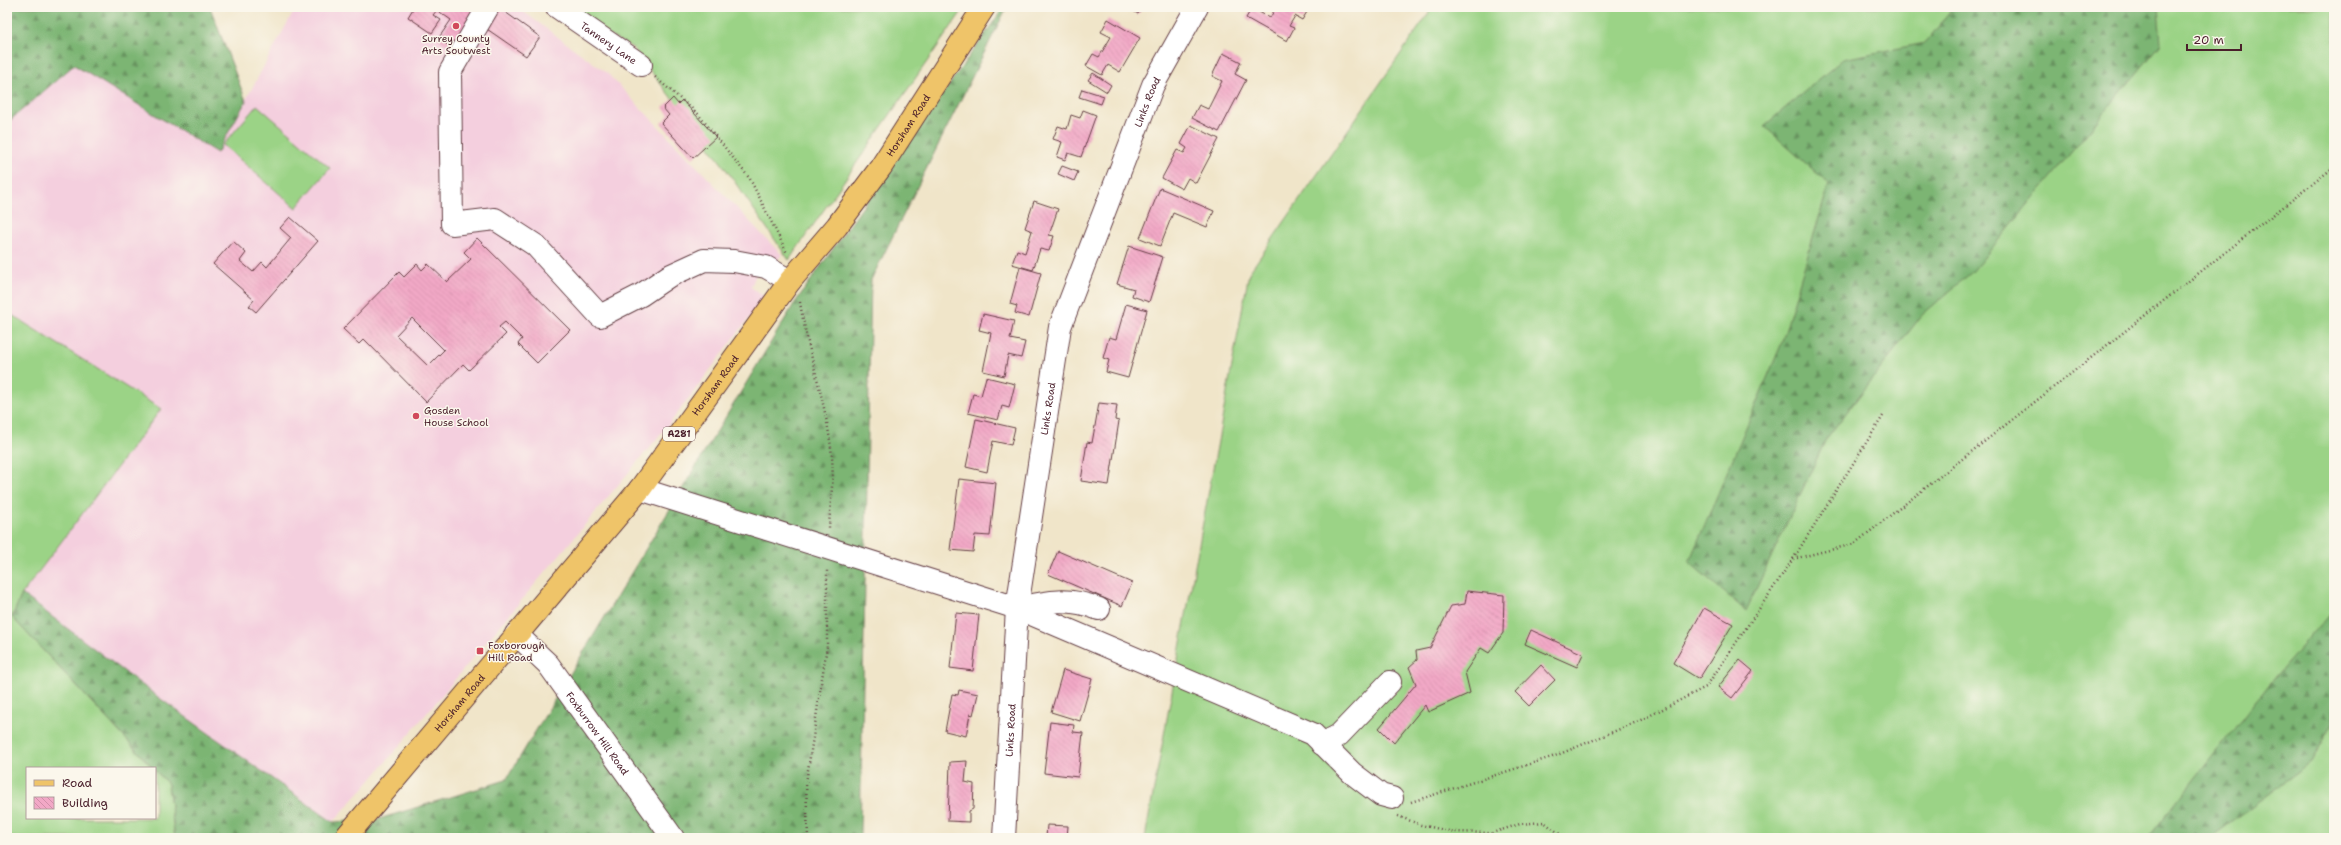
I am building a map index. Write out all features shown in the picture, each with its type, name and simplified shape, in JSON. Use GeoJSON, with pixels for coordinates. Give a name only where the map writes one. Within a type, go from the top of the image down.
{"type":"FeatureCollection","features":[{"type":"Feature","properties":{"kind":"main road","name":"Horsham Road"},"geometry":{"type":"LineString","coordinates":[[345,838],[640,489],[793,277],[837,226],[881,167],[984,7]]}},
{"type":"Feature","properties":{"kind":"street"},"geometry":{"type":"LineString","coordinates":[[488,7],[450,72],[452,224],[495,219],[535,245],[600,316],[641,295],[669,276],[704,260],[734,261],[766,268],[793,277]]}},
{"type":"Feature","properties":{"kind":"street","name":"Tannery Lane"},"geometry":{"type":"LineString","coordinates":[[557,7],[641,65]]}},
{"type":"Feature","properties":{"kind":"street","name":"Links Road"},"geometry":{"type":"LineString","coordinates":[[1004,838],[1018,608],[1060,327],[1153,85],[1197,7]]}},
{"type":"Feature","properties":{"kind":"street"},"geometry":{"type":"LineString","coordinates":[[640,489],[1018,608],[1313,734],[1352,772],[1387,797]]}},
{"type":"Feature","properties":{"kind":"street"},"geometry":{"type":"LineString","coordinates":[[1018,608],[1066,600],[1082,602],[1099,609]]}},
{"type":"Feature","properties":{"kind":"street","name":"Foxburrow Hill Road"},"geometry":{"type":"LineString","coordinates":[[516,634],[548,664],[673,838]]}},
{"type":"Feature","properties":{"kind":"street"},"geometry":{"type":"LineString","coordinates":[[1322,744],[1339,735],[1390,682]]}},
{"type":"Feature","properties":{"kind":"path"},"geometry":{"type":"LineString","coordinates":[[641,65],[698,114],[750,179],[793,277]]}},
{"type":"Feature","properties":{"kind":"path"},"geometry":{"type":"LineString","coordinates":[[1793,559],[1854,544],[2334,167]]}},
{"type":"Feature","properties":{"kind":"path"},"geometry":{"type":"LineString","coordinates":[[1387,797],[1409,803],[1555,756],[1639,720],[1706,687],[1793,559],[1884,416]]}},
{"type":"Feature","properties":{"kind":"path"},"geometry":{"type":"LineString","coordinates":[[1387,797],[1400,818],[1422,825],[1454,832],[1492,833],[1520,824],[1544,822],[1565,838]]}},
{"type":"Feature","properties":{"kind":"shaded area","name":"Gosden House School"},"geometry":{"type":"Polygon","coordinates":[[[296,7],[517,7],[607,73],[782,255],[775,262],[761,262],[751,287],[765,297],[670,423],[370,781],[333,822],[158,697],[22,594],[161,409],[7,312],[7,123],[74,64],[217,153],[296,7]]]}},
{"type":"Feature","properties":{"kind":"green space"},"geometry":{"type":"Polygon","coordinates":[[[7,7],[210,7],[246,101],[217,153],[74,65],[7,123],[7,7]]]}},
{"type":"Feature","properties":{"kind":"green space"},"geometry":{"type":"Polygon","coordinates":[[[557,7],[965,7],[789,260],[723,165],[633,48],[557,7]]]}},
{"type":"Feature","properties":{"kind":"green space"},"geometry":{"type":"Polygon","coordinates":[[[1004,7],[1007,7],[871,280],[860,838],[175,838],[168,784],[156,771],[156,767],[152,767],[12,617],[22,594],[158,697],[333,822],[379,819],[506,780],[794,304],[1004,7]]]}},
{"type":"Feature","properties":{"kind":"green space"},"geometry":{"type":"Polygon","coordinates":[[[1433,7],[2334,7],[2334,838],[1145,838],[1249,273],[1433,7]]]}},
{"type":"Feature","properties":{"kind":"green space"},"geometry":{"type":"Polygon","coordinates":[[[1954,7],[2158,7],[2161,44],[1972,272],[1922,315],[1826,439],[1746,611],[1689,562],[1781,345],[1829,184],[1764,126],[1843,59],[1925,43],[1954,7]]]}},
{"type":"Feature","properties":{"kind":"green space"},"geometry":{"type":"Polygon","coordinates":[[[257,105],[330,168],[296,208],[223,145],[257,105]]]}},
{"type":"Feature","properties":{"kind":"green space"},"geometry":{"type":"Polygon","coordinates":[[[7,312],[161,409],[22,594],[12,617],[152,767],[26,767],[26,819],[156,819],[156,771],[168,784],[175,838],[7,838],[7,312]]]}},
{"type":"Feature","properties":{"kind":"green space"},"geometry":{"type":"Polygon","coordinates":[[[2334,609],[2334,721],[2311,763],[2210,838],[2148,838],[2268,686],[2334,609]]]}},
{"type":"Feature","properties":{"kind":"building","name":"Surrey County Arts Soutwest"},"geometry":{"type":"Polygon","coordinates":[[[414,7],[478,7],[451,47],[438,39],[451,20],[437,10],[433,15],[441,20],[432,33],[408,17],[414,7]]]}},
{"type":"Feature","properties":{"kind":"building"},"geometry":{"type":"Polygon","coordinates":[[[498,7],[540,37],[526,56],[484,27],[498,7]]]}},
{"type":"Feature","properties":{"kind":"building"},"geometry":{"type":"Polygon","coordinates":[[[1127,7],[1143,7],[1138,14],[1127,7]]]}},
{"type":"Feature","properties":{"kind":"building"},"geometry":{"type":"Polygon","coordinates":[[[1276,7],[1310,7],[1302,20],[1295,16],[1289,26],[1294,28],[1287,41],[1246,18],[1252,8],[1270,18],[1276,7]]]}},
{"type":"Feature","properties":{"kind":"building"},"geometry":{"type":"Polygon","coordinates":[[[1108,19],[1140,38],[1120,72],[1108,65],[1102,75],[1086,66],[1093,54],[1099,57],[1111,37],[1101,32],[1108,19]]]}},
{"type":"Feature","properties":{"kind":"building"},"geometry":{"type":"Polygon","coordinates":[[[1223,53],[1241,62],[1235,74],[1246,80],[1219,132],[1192,118],[1199,105],[1208,109],[1222,81],[1212,76],[1223,53]]]}},
{"type":"Feature","properties":{"kind":"building"},"geometry":{"type":"Polygon","coordinates":[[[1093,73],[1111,85],[1107,92],[1088,80],[1093,73]]]}},
{"type":"Feature","properties":{"kind":"building"},"geometry":{"type":"Polygon","coordinates":[[[1082,89],[1104,96],[1101,104],[1079,97],[1082,89]]]}},
{"type":"Feature","properties":{"kind":"building"},"geometry":{"type":"Polygon","coordinates":[[[673,98],[678,104],[682,100],[716,137],[693,158],[661,123],[669,115],[663,108],[673,98]]]}},
{"type":"Feature","properties":{"kind":"building"},"geometry":{"type":"Polygon","coordinates":[[[1083,110],[1096,115],[1081,157],[1068,153],[1065,160],[1057,157],[1062,142],[1053,139],[1058,126],[1067,129],[1071,115],[1080,118],[1083,110]]]}},
{"type":"Feature","properties":{"kind":"building"},"geometry":{"type":"Polygon","coordinates":[[[1191,125],[1219,139],[1196,183],[1188,178],[1182,189],[1162,178],[1177,150],[1184,153],[1187,148],[1181,144],[1191,125]]]}},
{"type":"Feature","properties":{"kind":"building"},"geometry":{"type":"Polygon","coordinates":[[[1062,166],[1078,172],[1074,181],[1058,174],[1062,166]]]}},
{"type":"Feature","properties":{"kind":"building"},"geometry":{"type":"Polygon","coordinates":[[[1160,188],[1214,211],[1207,227],[1173,213],[1160,246],[1140,238],[1160,188]]]}},
{"type":"Feature","properties":{"kind":"building"},"geometry":{"type":"Polygon","coordinates":[[[1034,201],[1058,209],[1049,235],[1054,236],[1049,251],[1040,249],[1033,270],[1012,264],[1017,250],[1025,253],[1032,231],[1025,228],[1034,201]]]}},
{"type":"Feature","properties":{"kind":"building"},"geometry":{"type":"Polygon","coordinates":[[[290,217],[318,241],[256,312],[249,306],[254,300],[213,264],[233,241],[246,253],[240,261],[253,272],[262,262],[267,267],[291,238],[280,228],[290,217]]]}},
{"type":"Feature","properties":{"kind":"building"},"geometry":{"type":"Polygon","coordinates":[[[477,238],[570,330],[537,363],[518,344],[522,339],[505,322],[499,327],[506,334],[469,370],[463,364],[426,402],[364,339],[359,344],[343,329],[399,272],[404,277],[417,264],[422,270],[428,264],[447,282],[471,259],[464,252],[477,238]],[[412,318],[396,335],[428,366],[444,350],[412,318]]]}},
{"type":"Feature","properties":{"kind":"building"},"geometry":{"type":"Polygon","coordinates":[[[1129,246],[1163,257],[1149,302],[1132,296],[1134,289],[1117,284],[1129,246]]]}},
{"type":"Feature","properties":{"kind":"building"},"geometry":{"type":"Polygon","coordinates":[[[1020,267],[1041,273],[1029,317],[1015,313],[1017,306],[1010,304],[1020,267]]]}},
{"type":"Feature","properties":{"kind":"building"},"geometry":{"type":"Polygon","coordinates":[[[1126,304],[1147,310],[1128,378],[1106,372],[1109,360],[1103,358],[1109,337],[1116,339],[1126,304]]]}},
{"type":"Feature","properties":{"kind":"building"},"geometry":{"type":"Polygon","coordinates":[[[983,314],[1014,321],[1010,339],[1025,342],[1021,358],[1008,355],[1004,376],[983,371],[991,333],[979,330],[983,314]]]}},
{"type":"Feature","properties":{"kind":"building"},"geometry":{"type":"Polygon","coordinates":[[[986,377],[1015,384],[1009,408],[1002,406],[998,420],[968,413],[973,394],[981,396],[986,377]]]}},
{"type":"Feature","properties":{"kind":"building"},"geometry":{"type":"Polygon","coordinates":[[[1099,403],[1117,405],[1115,420],[1119,421],[1109,485],[1081,481],[1087,442],[1092,443],[1099,403]]]}},
{"type":"Feature","properties":{"kind":"building"},"geometry":{"type":"Polygon","coordinates":[[[976,419],[1015,428],[1011,445],[993,441],[987,472],[966,467],[976,419]]]}},
{"type":"Feature","properties":{"kind":"building"},"geometry":{"type":"Polygon","coordinates":[[[959,479],[996,483],[990,536],[975,535],[973,552],[950,550],[959,479]]]}},
{"type":"Feature","properties":{"kind":"building"},"geometry":{"type":"Polygon","coordinates":[[[1058,551],[1132,583],[1122,606],[1048,574],[1058,551]]]}},
{"type":"Feature","properties":{"kind":"building"},"geometry":{"type":"Polygon","coordinates":[[[1467,591],[1504,595],[1503,633],[1489,653],[1481,648],[1465,672],[1470,693],[1428,712],[1425,705],[1394,743],[1379,728],[1416,684],[1409,667],[1417,660],[1416,651],[1430,648],[1451,606],[1465,604],[1467,591]]]}},
{"type":"Feature","properties":{"kind":"building"},"geometry":{"type":"Polygon","coordinates":[[[1704,608],[1733,624],[1699,679],[1673,663],[1704,608]]]}},
{"type":"Feature","properties":{"kind":"building"},"geometry":{"type":"Polygon","coordinates":[[[956,613],[979,615],[973,671],[950,668],[956,613]]]}},
{"type":"Feature","properties":{"kind":"building"},"geometry":{"type":"Polygon","coordinates":[[[1531,630],[1583,654],[1577,667],[1525,644],[1531,630]]]}},
{"type":"Feature","properties":{"kind":"building"},"geometry":{"type":"Polygon","coordinates":[[[1740,660],[1753,671],[1732,698],[1718,687],[1740,660]]]}},
{"type":"Feature","properties":{"kind":"building"},"geometry":{"type":"Polygon","coordinates":[[[1541,665],[1555,680],[1529,706],[1515,692],[1541,665]]]}},
{"type":"Feature","properties":{"kind":"building"},"geometry":{"type":"Polygon","coordinates":[[[1063,670],[1092,679],[1080,721],[1051,712],[1063,670]]]}},
{"type":"Feature","properties":{"kind":"building"},"geometry":{"type":"Polygon","coordinates":[[[959,690],[978,694],[973,715],[970,714],[966,736],[945,731],[952,694],[958,695],[959,690]]]}},
{"type":"Feature","properties":{"kind":"building"},"geometry":{"type":"Polygon","coordinates":[[[1050,722],[1074,725],[1073,732],[1083,733],[1078,777],[1044,773],[1050,722]]]}},
{"type":"Feature","properties":{"kind":"building"},"geometry":{"type":"Polygon","coordinates":[[[967,761],[965,782],[974,784],[973,809],[969,811],[969,822],[948,821],[950,762],[967,761]]]}},
{"type":"Feature","properties":{"kind":"building"},"geometry":{"type":"Polygon","coordinates":[[[1047,825],[1068,826],[1067,838],[1046,838],[1047,825]]]}},
{"type":"Feature","properties":{"kind":"place","name":"Surrey County Arts Soutwest"},"geometry":{"type":"Point","coordinates":[456,26]}},
{"type":"Feature","properties":{"kind":"place","name":"Gosden House School"},"geometry":{"type":"Point","coordinates":[416,416]}},
{"type":"Feature","properties":{"kind":"place","name":"Foxborough Hill Road"},"geometry":{"type":"Point","coordinates":[480,651]}}]}
